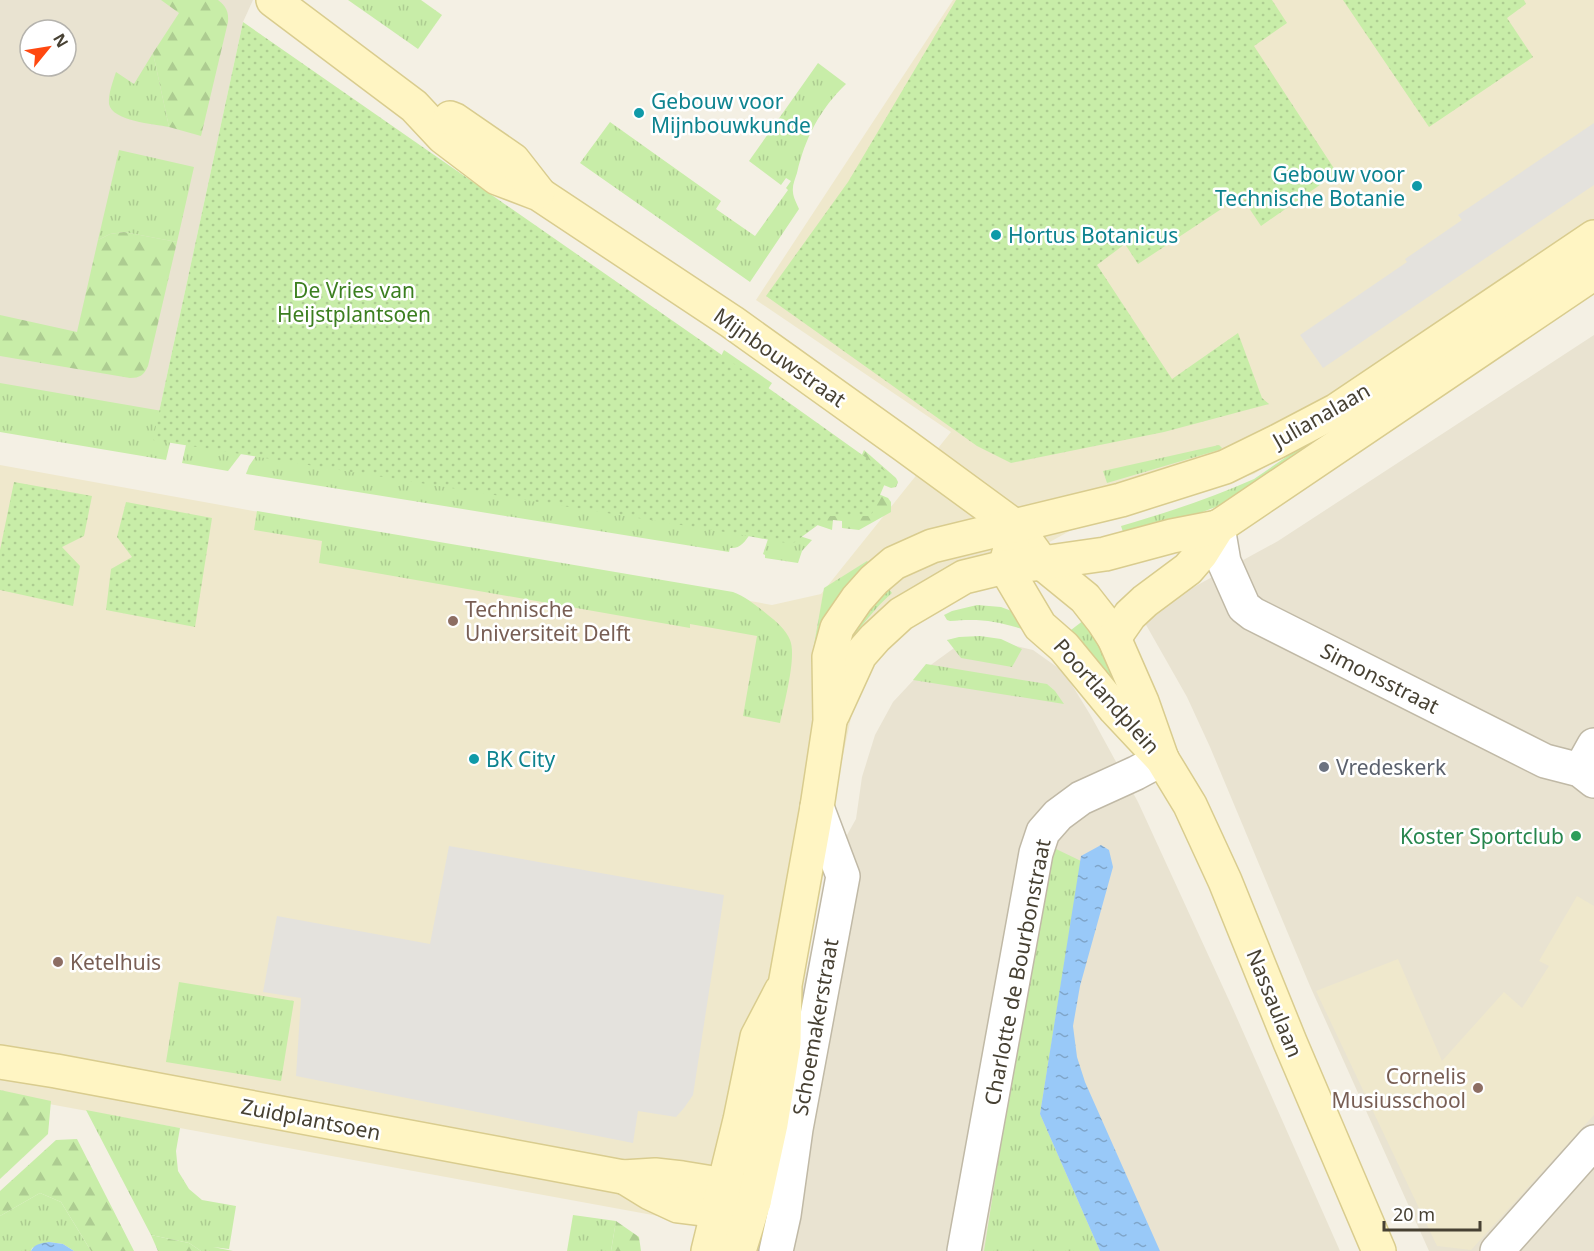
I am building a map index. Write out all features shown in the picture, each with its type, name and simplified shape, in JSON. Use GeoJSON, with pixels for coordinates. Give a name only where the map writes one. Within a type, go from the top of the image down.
{"type":"FeatureCollection","features":[{"type":"Feature","properties":{"kind":"main road","name":"Mijnbouwstraat"},"geometry":{"type":"LineString","coordinates":[[273,0],[414,106],[456,120],[505,154],[513,160],[539,194],[732,322],[1016,527]]}},
{"type":"Feature","properties":{"kind":"main road","name":"Julianalaan"},"geometry":{"type":"LineString","coordinates":[[1016,527],[1121,501],[1159,489],[1225,467],[1278,441],[1337,410],[1594,237]]}},
{"type":"Feature","properties":{"kind":"main road","name":"Julianalaan"},"geometry":{"type":"LineString","coordinates":[[1042,563],[1105,554],[1172,536],[1218,527],[1594,273]]}},
{"type":"Feature","properties":{"kind":"main road","name":"Poortlandplein"},"geometry":{"type":"LineString","coordinates":[[1016,527],[1042,563],[1085,598],[1114,638],[1142,702],[1162,759]]}},
{"type":"Feature","properties":{"kind":"main road"},"geometry":{"type":"LineString","coordinates":[[1016,527],[1005,567],[1042,563]]}},
{"type":"Feature","properties":{"kind":"main road","name":"Schoemakerstraat"},"geometry":{"type":"LineString","coordinates":[[739,1251],[754,1202],[771,1124],[784,1043],[785,984],[830,721],[829,657],[837,628],[857,599],[894,563],[932,546],[1016,527]]}},
{"type":"Feature","properties":{"kind":"main road","name":"Julianalaan"},"geometry":{"type":"LineString","coordinates":[[1114,638],[1130,615],[1188,569],[1201,554],[1218,527]]}},
{"type":"Feature","properties":{"kind":"main road","name":"Poortlandplein"},"geometry":{"type":"LineString","coordinates":[[1005,567],[1040,626],[1064,647],[1115,709],[1162,759]]}},
{"type":"Feature","properties":{"kind":"main road","name":"Schoemakerstraat"},"geometry":{"type":"LineString","coordinates":[[830,721],[860,656],[875,638],[901,614],[964,576],[1005,567]]}},
{"type":"Feature","properties":{"kind":"main road","name":"Nassaulaan"},"geometry":{"type":"LineString","coordinates":[[1162,759],[1190,805],[1225,881],[1290,1042],[1379,1251]]}},
{"type":"Feature","properties":{"kind":"main road","name":"Schoemakerstraat"},"geometry":{"type":"LineString","coordinates":[[708,1251],[742,1111],[757,1037],[785,984]]}},
{"type":"Feature","properties":{"kind":"main road","name":"Zuidplantsoen"},"geometry":{"type":"LineString","coordinates":[[0,1062],[623,1176],[656,1175],[682,1178],[721,1198],[754,1202]]}},
{"type":"Feature","properties":{"kind":"street","name":"Simonsstraat"},"geometry":{"type":"LineString","coordinates":[[1218,527],[1224,562],[1244,607],[1254,614],[1545,761],[1589,765]]}},
{"type":"Feature","properties":{"kind":"street","name":"Charlotte de Bourbonstraat"},"geometry":{"type":"LineString","coordinates":[[964,1251],[1036,853],[1043,832],[1058,815],[1082,798],[1162,759]]}},
{"type":"Feature","properties":{"kind":"street","name":"Schoemakerstraat"},"geometry":{"type":"LineString","coordinates":[[776,1251],[843,876],[817,807]]}},
{"type":"Feature","properties":{"kind":"street"},"geometry":{"type":"LineString","coordinates":[[1497,1251],[1594,1142]]}},
{"type":"Feature","properties":{"kind":"shaded area"},"geometry":{"type":"Polygon","coordinates":[[[0,0],[253,0],[243,22],[153,440],[0,410],[0,0]]]}},
{"type":"Feature","properties":{"kind":"shaded area","name":"Technische Universiteit Delft"},"geometry":{"type":"Polygon","coordinates":[[[953,0],[1594,0],[1594,246],[1254,474],[1077,527],[867,642],[742,1234],[658,1216],[0,1095],[0,465],[772,605],[821,594],[951,432],[756,300],[953,0]]]}},
{"type":"Feature","properties":{"kind":"shaded area"},"geometry":{"type":"Polygon","coordinates":[[[1594,123],[1594,185],[1323,368],[1300,335],[1407,262],[1405,259],[1462,220],[1458,215],[1594,123]]]}},
{"type":"Feature","properties":{"kind":"shaded area"},"geometry":{"type":"Polygon","coordinates":[[[1594,335],[1594,1251],[1429,1251],[1310,986],[1210,747],[1187,697],[1141,616],[1278,541],[1594,335]]]}},
{"type":"Feature","properties":{"kind":"shaded area"},"geometry":{"type":"Polygon","coordinates":[[[994,641],[1033,650],[1064,672],[1091,716],[1138,802],[1340,1251],[751,1251],[787,1063],[829,867],[856,819],[862,777],[875,735],[893,702],[921,672],[961,643],[994,641]]]}},
{"type":"Feature","properties":{"kind":"shaded area"},"geometry":{"type":"Polygon","coordinates":[[[449,846],[724,895],[693,1095],[676,1117],[638,1111],[633,1143],[296,1076],[301,998],[263,992],[277,916],[430,944],[449,846]]]}},
{"type":"Feature","properties":{"kind":"shaded area","name":"Cornelis Musiusschool"},"geometry":{"type":"Polygon","coordinates":[[[1577,896],[1594,906],[1594,1115],[1471,1250],[1437,1246],[1316,991],[1398,959],[1442,1061],[1504,992],[1522,1008],[1549,966],[1539,961],[1577,896]]]}},
{"type":"Feature","properties":{"kind":"green space"},"geometry":{"type":"Polygon","coordinates":[[[161,0],[218,0],[227,12],[228,22],[201,136],[169,127],[153,53],[179,13],[161,0]]]}},
{"type":"Feature","properties":{"kind":"green space"},"geometry":{"type":"Polygon","coordinates":[[[348,0],[421,0],[442,15],[418,49],[348,0]]]}},
{"type":"Feature","properties":{"kind":"green space","name":"Hortus Botanicus"},"geometry":{"type":"Polygon","coordinates":[[[956,0],[1272,0],[1287,23],[1254,46],[1337,173],[1261,226],[1241,196],[1138,264],[1125,244],[1097,265],[1172,379],[1238,333],[1262,398],[1269,404],[1164,432],[1011,463],[977,446],[766,296],[848,182],[956,0]]]}},
{"type":"Feature","properties":{"kind":"green space"},"geometry":{"type":"Polygon","coordinates":[[[1343,0],[1524,0],[1526,4],[1507,18],[1533,57],[1429,127],[1343,0]]]}},
{"type":"Feature","properties":{"kind":"green space","name":"De Vries van Heijstplantsoen"},"geometry":{"type":"Polygon","coordinates":[[[243,22],[889,474],[871,516],[830,516],[792,544],[153,440],[243,22]]]}},
{"type":"Feature","properties":{"kind":"green space"},"geometry":{"type":"Polygon","coordinates":[[[153,53],[169,127],[125,118],[112,110],[109,104],[116,72],[134,84],[153,53]]]}},
{"type":"Feature","properties":{"kind":"green space"},"geometry":{"type":"Polygon","coordinates":[[[818,63],[846,84],[821,114],[804,148],[793,187],[799,209],[750,282],[580,163],[610,122],[721,201],[716,209],[755,236],[788,190],[786,188],[791,181],[786,178],[781,185],[749,161],[818,63]]]}},
{"type":"Feature","properties":{"kind":"green space"},"geometry":{"type":"Polygon","coordinates":[[[119,150],[194,167],[177,242],[124,232],[110,234],[98,240],[119,150]]]}},
{"type":"Feature","properties":{"kind":"green space"},"geometry":{"type":"Polygon","coordinates":[[[124,232],[177,242],[148,366],[143,374],[130,378],[0,356],[0,315],[77,332],[98,240],[110,234],[124,232]]]}},
{"type":"Feature","properties":{"kind":"green space"},"geometry":{"type":"Polygon","coordinates":[[[1594,247],[1229,502],[1125,538],[1121,526],[1188,505],[1254,479],[1594,247]]]}},
{"type":"Feature","properties":{"kind":"green space"},"geometry":{"type":"Polygon","coordinates":[[[724,350],[772,383],[744,424],[712,375],[724,350]]]}},
{"type":"Feature","properties":{"kind":"green space"},"geometry":{"type":"Polygon","coordinates":[[[0,383],[174,413],[176,417],[166,460],[0,432],[0,383]]]}},
{"type":"Feature","properties":{"kind":"green space"},"geometry":{"type":"Polygon","coordinates":[[[191,422],[258,432],[228,471],[182,463],[191,422]]]}},
{"type":"Feature","properties":{"kind":"green space"},"geometry":{"type":"Polygon","coordinates":[[[264,444],[750,534],[742,544],[730,548],[729,552],[246,474],[264,444]]]}},
{"type":"Feature","properties":{"kind":"green space"},"geometry":{"type":"Polygon","coordinates":[[[1219,445],[1222,448],[1219,450],[1107,483],[1103,471],[1219,445]]]}},
{"type":"Feature","properties":{"kind":"green space"},"geometry":{"type":"Polygon","coordinates":[[[864,450],[896,478],[898,482],[896,487],[891,488],[854,473],[864,450]]]}},
{"type":"Feature","properties":{"kind":"green space"},"geometry":{"type":"Polygon","coordinates":[[[14,482],[92,496],[84,536],[62,547],[80,566],[73,606],[0,590],[0,550],[14,482]]]}},
{"type":"Feature","properties":{"kind":"green space"},"geometry":{"type":"Polygon","coordinates":[[[850,482],[888,498],[891,502],[891,512],[859,530],[842,528],[842,521],[833,520],[832,530],[776,511],[850,482]]]}},
{"type":"Feature","properties":{"kind":"green space"},"geometry":{"type":"Polygon","coordinates":[[[126,502],[212,518],[195,627],[106,610],[111,569],[132,557],[117,537],[126,502]]]}},
{"type":"Feature","properties":{"kind":"green space"},"geometry":{"type":"Polygon","coordinates":[[[257,511],[733,592],[751,602],[774,620],[790,640],[791,668],[780,723],[743,716],[757,636],[690,624],[690,628],[319,563],[322,541],[254,530],[257,511]]]}},
{"type":"Feature","properties":{"kind":"green space"},"geometry":{"type":"Polygon","coordinates":[[[772,527],[812,540],[802,551],[798,563],[765,558],[763,554],[772,527]]]}},
{"type":"Feature","properties":{"kind":"green space"},"geometry":{"type":"Polygon","coordinates":[[[867,561],[873,567],[814,662],[811,662],[824,588],[867,561]]]}},
{"type":"Feature","properties":{"kind":"green space"},"geometry":{"type":"Polygon","coordinates":[[[885,584],[892,593],[849,643],[839,644],[885,584]]]}},
{"type":"Feature","properties":{"kind":"green space"},"geometry":{"type":"Polygon","coordinates":[[[977,605],[1001,607],[1017,613],[1025,630],[988,621],[950,621],[944,615],[977,605]]]}},
{"type":"Feature","properties":{"kind":"green space"},"geometry":{"type":"Polygon","coordinates":[[[1084,620],[1095,635],[1137,721],[1085,655],[1071,630],[1084,620]]]}},
{"type":"Feature","properties":{"kind":"green space"},"geometry":{"type":"Polygon","coordinates":[[[980,636],[1001,639],[1022,649],[1012,667],[961,658],[947,640],[980,636]]]}},
{"type":"Feature","properties":{"kind":"green space"},"geometry":{"type":"Polygon","coordinates":[[[926,664],[1047,684],[1064,704],[913,680],[926,664]]]}},
{"type":"Feature","properties":{"kind":"green space"},"geometry":{"type":"Polygon","coordinates":[[[1054,848],[1081,861],[1040,1114],[1100,1251],[984,1251],[1044,869],[1054,848]]]}},
{"type":"Feature","properties":{"kind":"green space"},"geometry":{"type":"Polygon","coordinates":[[[179,982],[294,1001],[281,1081],[166,1062],[179,982]]]}},
{"type":"Feature","properties":{"kind":"green space"},"geometry":{"type":"Polygon","coordinates":[[[0,1090],[51,1101],[48,1134],[0,1179],[0,1090]]]}},
{"type":"Feature","properties":{"kind":"green space"},"geometry":{"type":"Polygon","coordinates":[[[86,1110],[180,1128],[176,1151],[178,1171],[189,1189],[202,1200],[236,1206],[229,1249],[213,1247],[233,1251],[201,1251],[189,1243],[151,1235],[86,1110]]]}},
{"type":"Feature","properties":{"kind":"green space"},"geometry":{"type":"Polygon","coordinates":[[[77,1139],[134,1251],[91,1251],[61,1202],[40,1193],[0,1216],[0,1191],[56,1140],[77,1139]]]}},
{"type":"Feature","properties":{"kind":"green space"},"geometry":{"type":"Polygon","coordinates":[[[40,1193],[61,1202],[91,1251],[74,1251],[63,1244],[49,1242],[32,1248],[31,1251],[0,1251],[0,1216],[40,1193]]]}},
{"type":"Feature","properties":{"kind":"green space"},"geometry":{"type":"Polygon","coordinates":[[[573,1215],[616,1221],[611,1251],[567,1251],[573,1215]]]}},
{"type":"Feature","properties":{"kind":"green space"},"geometry":{"type":"Polygon","coordinates":[[[616,1221],[639,1237],[641,1251],[611,1251],[616,1221]]]}},
{"type":"Feature","properties":{"kind":"green space"},"geometry":{"type":"Polygon","coordinates":[[[151,1235],[189,1243],[201,1251],[158,1251],[151,1235]]]}},
{"type":"Feature","properties":{"kind":"water"},"geometry":{"type":"Polygon","coordinates":[[[1101,845],[1109,850],[1113,867],[1080,986],[1073,1026],[1077,1057],[1085,1082],[1160,1251],[1100,1251],[1040,1114],[1081,856],[1101,845]]]}},
{"type":"Feature","properties":{"kind":"water"},"geometry":{"type":"Polygon","coordinates":[[[49,1242],[63,1244],[74,1251],[31,1251],[36,1245],[49,1242]]]}},
{"type":"Feature","properties":{"kind":"place","name":"Gebouw voor Mijnbouwkunde"},"geometry":{"type":"Point","coordinates":[639,113]}},
{"type":"Feature","properties":{"kind":"place","name":"Gebouw voor Technische Botanie"},"geometry":{"type":"Point","coordinates":[1417,186]}},
{"type":"Feature","properties":{"kind":"place","name":"Hortus Botanicus"},"geometry":{"type":"Point","coordinates":[996,235]}},
{"type":"Feature","properties":{"kind":"place","name":"Technische Universiteit Delft"},"geometry":{"type":"Point","coordinates":[453,621]}},
{"type":"Feature","properties":{"kind":"place","name":"BK City"},"geometry":{"type":"Point","coordinates":[474,759]}},
{"type":"Feature","properties":{"kind":"place","name":"Vredeskerk"},"geometry":{"type":"Point","coordinates":[1324,767]}},
{"type":"Feature","properties":{"kind":"place","name":"Koster Sportclub"},"geometry":{"type":"Point","coordinates":[1576,836]}},
{"type":"Feature","properties":{"kind":"place","name":"Ketelhuis"},"geometry":{"type":"Point","coordinates":[58,962]}},
{"type":"Feature","properties":{"kind":"place","name":"Cornelis Musiusschool"},"geometry":{"type":"Point","coordinates":[1478,1088]}}]}
